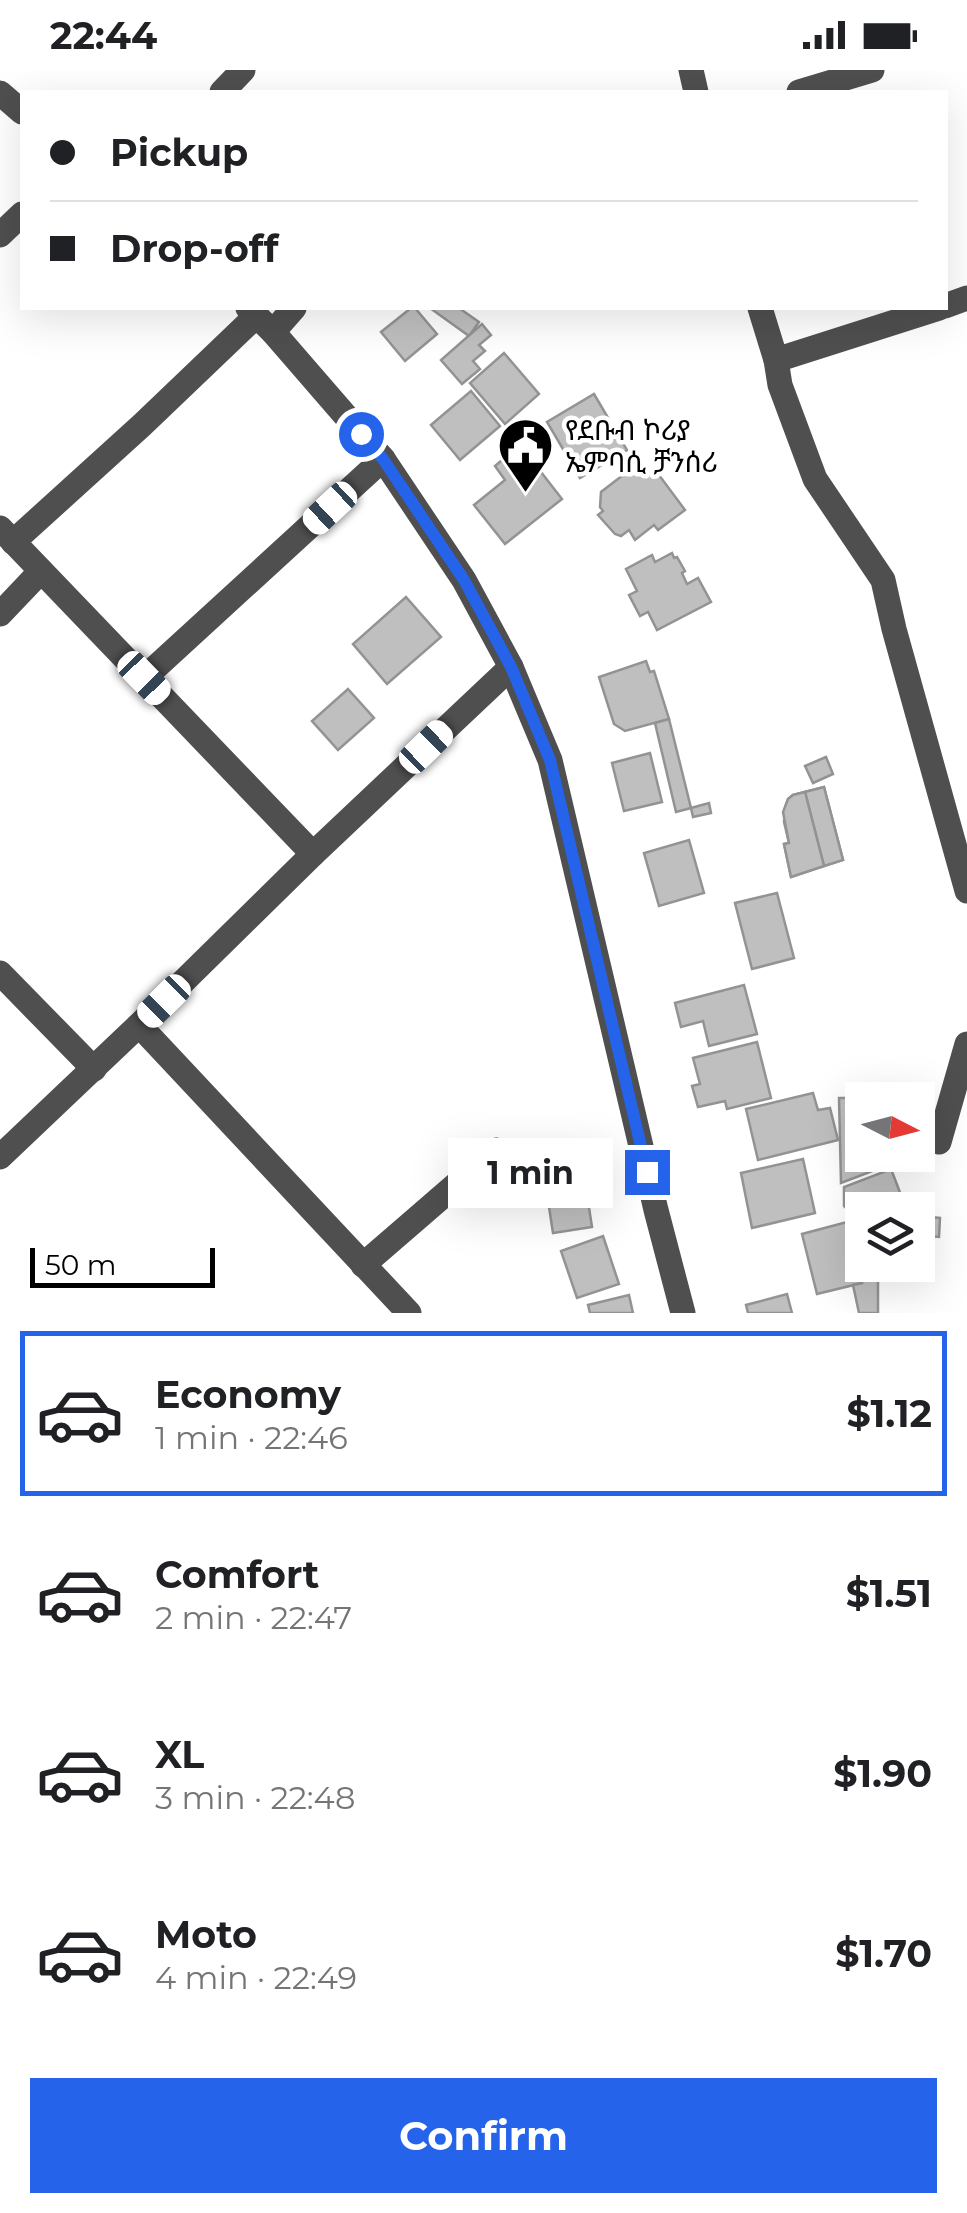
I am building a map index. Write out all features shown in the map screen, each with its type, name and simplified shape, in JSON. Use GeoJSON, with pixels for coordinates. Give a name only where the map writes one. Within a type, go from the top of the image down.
{"type":"FeatureCollection","features":[{"type":"Feature","properties":{"kind":"street"},"geometry":{"type":"LineString","coordinates":[[224,90],[242,70]]}},
{"type":"Feature","properties":{"kind":"street"},"geometry":{"type":"LineString","coordinates":[[806,90],[872,70]]}},
{"type":"Feature","properties":{"kind":"street"},"geometry":{"type":"LineString","coordinates":[[0,92],[20,110]]}},
{"type":"Feature","properties":{"kind":"street"},"geometry":{"type":"LineString","coordinates":[[0,235],[20,216]]}},
{"type":"Feature","properties":{"kind":"street"},"geometry":{"type":"LineString","coordinates":[[287,310],[260,318],[142,426],[6,535],[314,854]]}},
{"type":"Feature","properties":{"kind":"street"},"geometry":{"type":"LineString","coordinates":[[761,310],[780,385],[815,479],[883,580],[967,891]]}},
{"type":"Feature","properties":{"kind":"street"},"geometry":{"type":"LineString","coordinates":[[776,360],[930,310]]}},
{"type":"Feature","properties":{"kind":"street"},"geometry":{"type":"LineString","coordinates":[[260,318],[383,459],[464,580],[511,667],[550,760],[682,1313]]}},
{"type":"Feature","properties":{"kind":"street"},"geometry":{"type":"LineString","coordinates":[[144,678],[383,459]]}},
{"type":"Feature","properties":{"kind":"street"},"geometry":{"type":"LineString","coordinates":[[0,614],[41,571]]}},
{"type":"Feature","properties":{"kind":"street"},"geometry":{"type":"LineString","coordinates":[[0,1157],[511,667]]}},
{"type":"Feature","properties":{"kind":"street"},"geometry":{"type":"LineString","coordinates":[[0,973],[94,1069]]}},
{"type":"Feature","properties":{"kind":"street"},"geometry":{"type":"LineString","coordinates":[[139,1025],[408,1313]]}},
{"type":"Feature","properties":{"kind":"street"},"geometry":{"type":"LineString","coordinates":[[939,1142],[967,1044]]}},
{"type":"Feature","properties":{"kind":"street"},"geometry":{"type":"LineString","coordinates":[[363,1266],[496,1150]]}},
{"type":"Feature","properties":{"kind":"building"},"geometry":{"type":"Polygon","coordinates":[[[408,310],[417,310],[437,334],[405,361],[381,332],[408,310]]]}},
{"type":"Feature","properties":{"kind":"building"},"geometry":{"type":"Polygon","coordinates":[[[433,310],[462,310],[479,322],[469,336],[433,310]]]}},
{"type":"Feature","properties":{"kind":"building"},"geometry":{"type":"Polygon","coordinates":[[[482,324],[491,335],[479,345],[485,351],[473,361],[480,369],[462,384],[441,360],[482,324]]]}},
{"type":"Feature","properties":{"kind":"building"},"geometry":{"type":"Polygon","coordinates":[[[504,353],[539,394],[505,424],[470,383],[504,353]]]}},
{"type":"Feature","properties":{"kind":"building"},"geometry":{"type":"Polygon","coordinates":[[[471,391],[500,426],[460,460],[431,425],[471,391]]]}},
{"type":"Feature","properties":{"kind":"building"},"geometry":{"type":"Polygon","coordinates":[[[594,394],[627,450],[580,478],[547,422],[594,394]]]}},
{"type":"Feature","properties":{"kind":"building"},"geometry":{"type":"Polygon","coordinates":[[[520,445],[562,499],[505,544],[474,505],[505,480],[495,466],[520,445]]]}},
{"type":"Feature","properties":{"kind":"building"},"geometry":{"type":"Polygon","coordinates":[[[627,472],[659,475],[685,510],[658,530],[654,525],[635,540],[629,530],[621,536],[615,534],[598,515],[603,511],[601,492],[627,472]]]}},
{"type":"Feature","properties":{"kind":"building"},"geometry":{"type":"Polygon","coordinates":[[[672,553],[685,571],[682,573],[687,584],[698,578],[711,602],[657,630],[648,612],[640,616],[629,595],[637,591],[626,569],[652,555],[655,562],[672,553]]]}},
{"type":"Feature","properties":{"kind":"building"},"geometry":{"type":"Polygon","coordinates":[[[406,597],[441,637],[387,684],[353,644],[406,597]]]}},
{"type":"Feature","properties":{"kind":"building"},"geometry":{"type":"Polygon","coordinates":[[[646,661],[650,672],[654,671],[669,719],[625,731],[614,724],[599,677],[646,661]]]}},
{"type":"Feature","properties":{"kind":"building"},"geometry":{"type":"Polygon","coordinates":[[[348,689],[374,718],[338,750],[312,721],[348,689]]]}},
{"type":"Feature","properties":{"kind":"building"},"geometry":{"type":"Polygon","coordinates":[[[669,719],[691,808],[676,812],[655,723],[669,719]]]}},
{"type":"Feature","properties":{"kind":"building"},"geometry":{"type":"Polygon","coordinates":[[[650,753],[662,802],[624,811],[612,763],[650,753]]]}},
{"type":"Feature","properties":{"kind":"building"},"geometry":{"type":"Polygon","coordinates":[[[826,757],[833,774],[813,783],[805,766],[826,757]]]}},
{"type":"Feature","properties":{"kind":"building"},"geometry":{"type":"Polygon","coordinates":[[[824,787],[843,860],[791,877],[784,844],[789,843],[784,822],[788,799],[824,787]]]}},
{"type":"Feature","properties":{"kind":"building"},"geometry":{"type":"Polygon","coordinates":[[[824,787],[843,860],[824,866],[805,792],[824,787]]]}},
{"type":"Feature","properties":{"kind":"building"},"geometry":{"type":"Polygon","coordinates":[[[805,792],[824,866],[791,877],[783,812],[788,799],[805,792]]]}},
{"type":"Feature","properties":{"kind":"building"},"geometry":{"type":"Polygon","coordinates":[[[709,803],[711,813],[693,817],[691,808],[709,803]]]}},
{"type":"Feature","properties":{"kind":"building"},"geometry":{"type":"Polygon","coordinates":[[[689,840],[704,893],[659,906],[644,853],[689,840]]]}},
{"type":"Feature","properties":{"kind":"building"},"geometry":{"type":"Polygon","coordinates":[[[777,893],[794,958],[752,969],[735,903],[777,893]]]}},
{"type":"Feature","properties":{"kind":"building"},"geometry":{"type":"Polygon","coordinates":[[[744,985],[757,1034],[709,1046],[703,1021],[681,1027],[675,1003],[744,985]]]}},
{"type":"Feature","properties":{"kind":"building"},"geometry":{"type":"Polygon","coordinates":[[[757,1042],[771,1098],[727,1109],[725,1101],[698,1107],[692,1086],[700,1084],[693,1058],[757,1042]]]}},
{"type":"Feature","properties":{"kind":"building"},"geometry":{"type":"Polygon","coordinates":[[[813,1093],[818,1110],[830,1108],[838,1140],[758,1160],[746,1109],[813,1093]]]}},
{"type":"Feature","properties":{"kind":"building"},"geometry":{"type":"Polygon","coordinates":[[[839,1098],[845,1098],[845,1172],[870,1172],[841,1183],[839,1098]]]}},
{"type":"Feature","properties":{"kind":"building"},"geometry":{"type":"Polygon","coordinates":[[[803,1159],[815,1213],[752,1228],[741,1173],[803,1159]]]}},
{"type":"Feature","properties":{"kind":"building"},"geometry":{"type":"Polygon","coordinates":[[[892,1172],[900,1192],[845,1192],[845,1207],[844,1187],[892,1172]]]}},
{"type":"Feature","properties":{"kind":"building"},"geometry":{"type":"Polygon","coordinates":[[[584,1175],[592,1227],[553,1233],[545,1181],[584,1175]]]}},
{"type":"Feature","properties":{"kind":"building"},"geometry":{"type":"Polygon","coordinates":[[[935,1218],[940,1218],[939,1237],[935,1237],[935,1218]]]}},
{"type":"Feature","properties":{"kind":"building"},"geometry":{"type":"Polygon","coordinates":[[[845,1223],[845,1282],[862,1283],[817,1294],[802,1234],[845,1223]]]}},
{"type":"Feature","properties":{"kind":"building"},"geometry":{"type":"Polygon","coordinates":[[[603,1236],[619,1284],[577,1298],[561,1251],[603,1236]]]}},
{"type":"Feature","properties":{"kind":"building"},"geometry":{"type":"Polygon","coordinates":[[[878,1282],[878,1313],[859,1313],[853,1285],[878,1282]]]}},
{"type":"Feature","properties":{"kind":"building"},"geometry":{"type":"Polygon","coordinates":[[[787,1294],[792,1313],[748,1313],[746,1305],[787,1294]]]}},
{"type":"Feature","properties":{"kind":"building"},"geometry":{"type":"Polygon","coordinates":[[[629,1295],[633,1313],[590,1313],[588,1305],[629,1295]]]}},
{"type":"Feature","properties":{"kind":"place","name":"የደቡብ ኮሪያ ኤምባሲ ቻንሰሪ"},"geometry":{"type":"Point","coordinates":[526,495]}},
{"type":"Feature","properties":{"kind":"route"},"geometry":{"type":"LineString","coordinates":[[361,434],[383,459],[464,580],[511,667],[550,760],[647,1172]]}}]}
